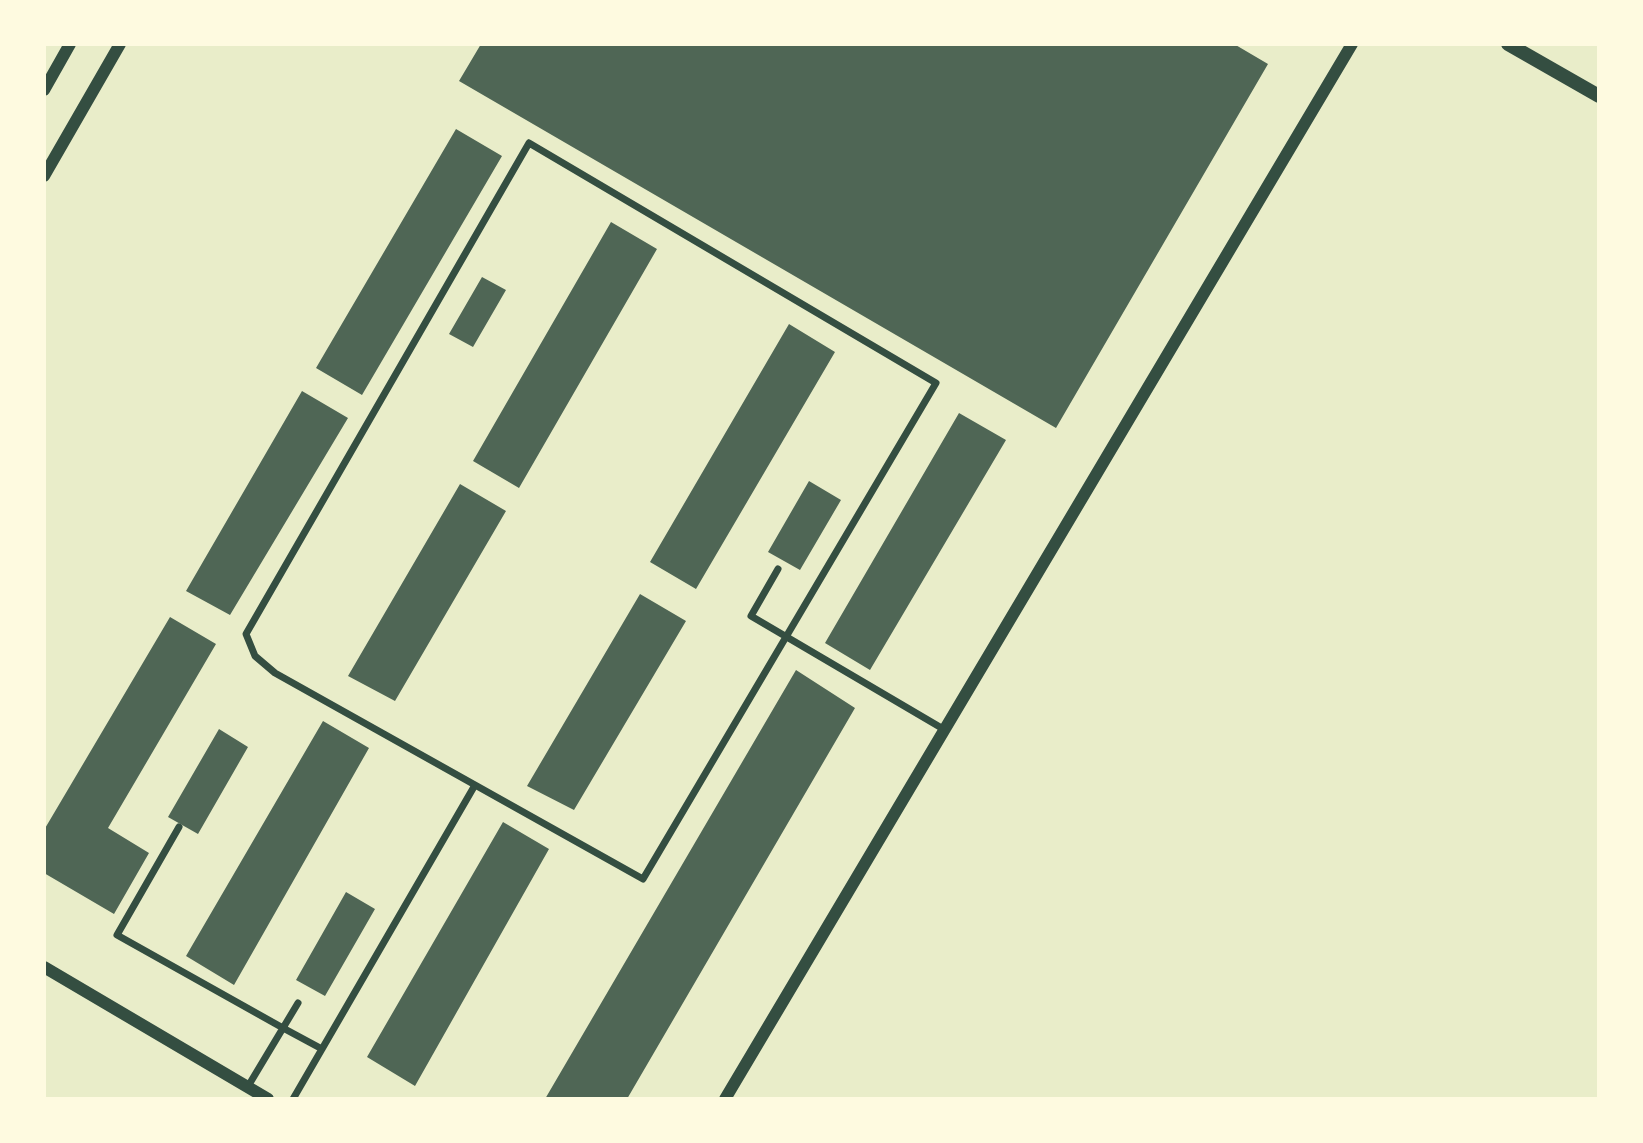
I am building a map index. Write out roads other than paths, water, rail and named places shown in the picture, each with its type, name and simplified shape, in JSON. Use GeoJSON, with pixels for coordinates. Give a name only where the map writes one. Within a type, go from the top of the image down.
{"type":"FeatureCollection","features":[{"type":"Feature","properties":{"kind":"main road"},"geometry":{"type":"LineString","coordinates":[[1508,44],[1599,96]]}},
{"type":"Feature","properties":{"kind":"street"},"geometry":{"type":"LineString","coordinates":[[44,90],[70,44]]}},
{"type":"Feature","properties":{"kind":"street"},"geometry":{"type":"LineString","coordinates":[[44,176],[120,44]]}},
{"type":"Feature","properties":{"kind":"street"},"geometry":{"type":"LineString","coordinates":[[725,1099],[1352,44]]}},
{"type":"Feature","properties":{"kind":"street"},"geometry":{"type":"LineString","coordinates":[[529,143],[936,383],[643,879],[475,785],[275,673],[255,656],[246,634],[529,143]]}},
{"type":"Feature","properties":{"kind":"street"},"geometry":{"type":"LineString","coordinates":[[778,569],[751,616],[945,730]]}},
{"type":"Feature","properties":{"kind":"street"},"geometry":{"type":"LineString","coordinates":[[293,1099],[475,785]]}},
{"type":"Feature","properties":{"kind":"street"},"geometry":{"type":"LineString","coordinates":[[178,827],[117,935],[322,1048]]}},
{"type":"Feature","properties":{"kind":"street"},"geometry":{"type":"LineString","coordinates":[[44,967],[268,1099]]}},
{"type":"Feature","properties":{"kind":"street"},"geometry":{"type":"LineString","coordinates":[[247,1088],[298,1003]]}}]}
